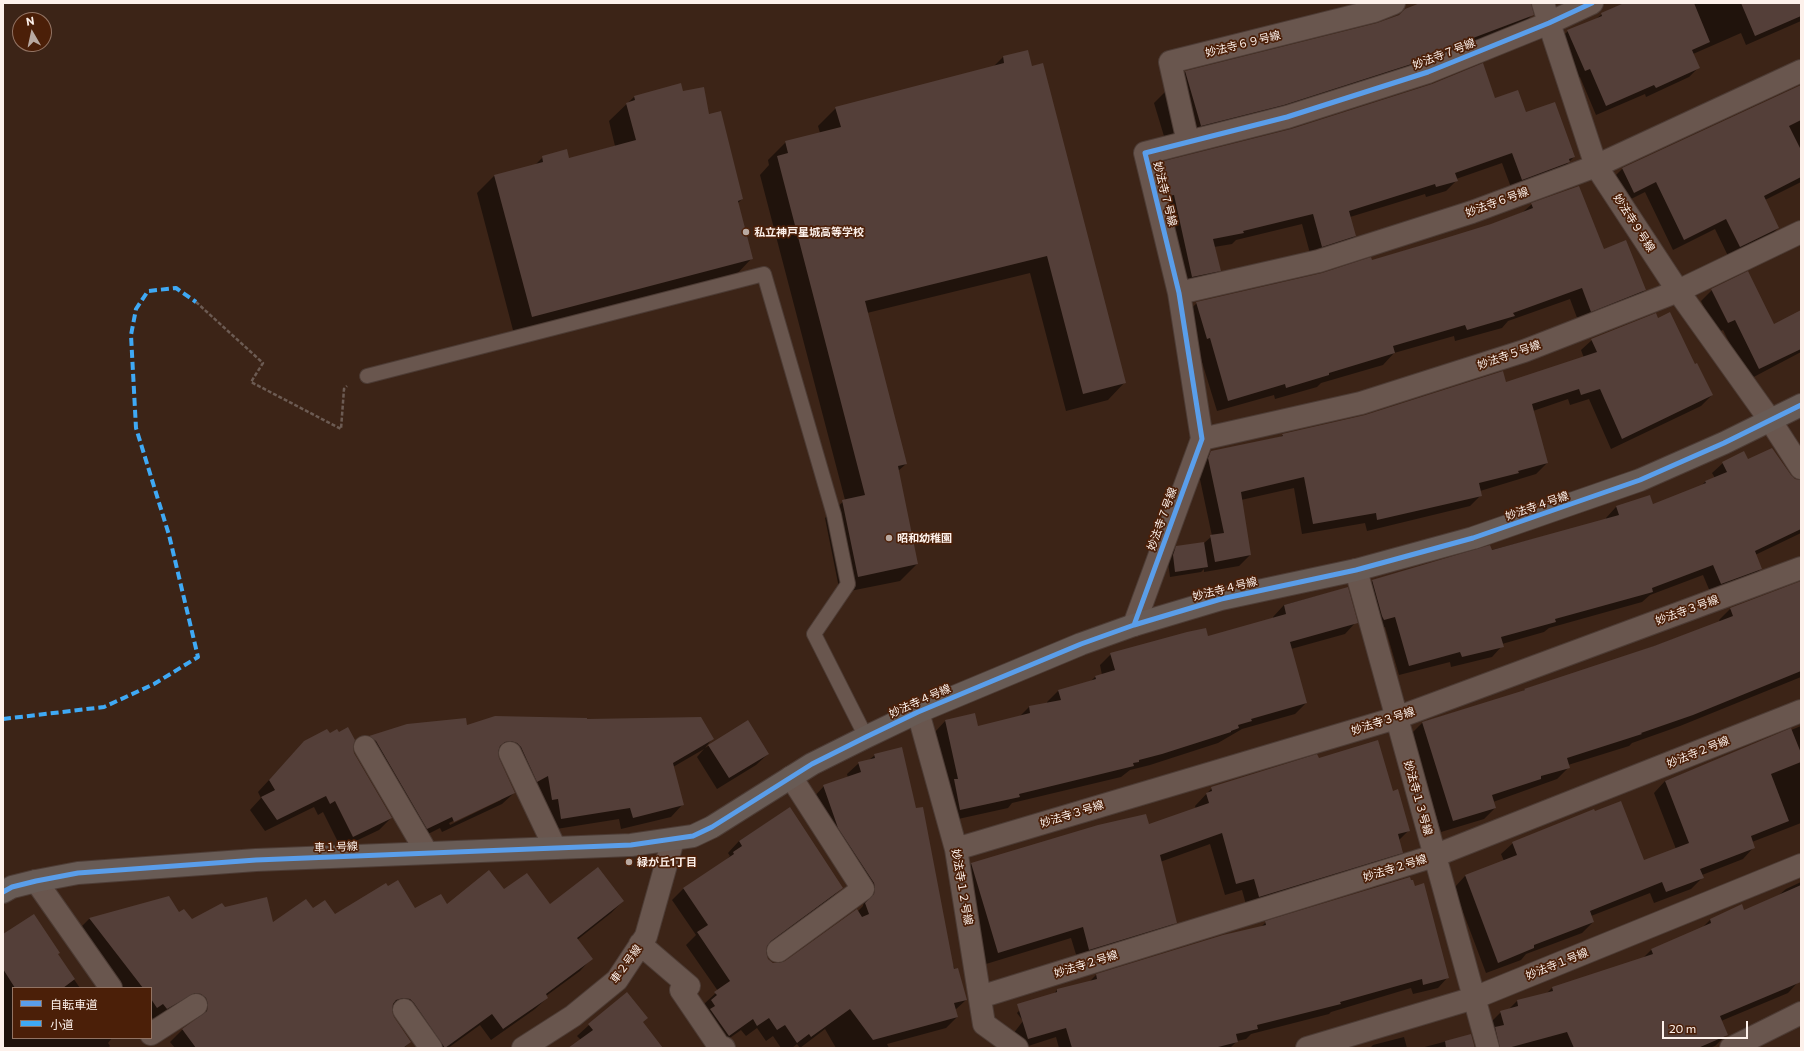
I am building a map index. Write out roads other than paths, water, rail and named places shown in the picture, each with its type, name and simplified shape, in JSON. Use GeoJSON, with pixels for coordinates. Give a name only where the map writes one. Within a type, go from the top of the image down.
{"type":"FeatureCollection","features":[{"type":"Feature","properties":{"kind":"street","name":"妙法寺６９号線"},"geometry":{"type":"LineString","coordinates":[[1188,142],[1170,62],[1374,11],[1394,3]]}},
{"type":"Feature","properties":{"kind":"street","name":"妙法寺７号線"},"geometry":{"type":"LineString","coordinates":[[1134,625],[1202,439],[1179,293],[1145,153],[1287,116],[1428,72],[1546,13],[1592,3]]}},
{"type":"Feature","properties":{"kind":"street","name":"妙法寺９号線"},"geometry":{"type":"LineString","coordinates":[[1546,13],[1596,166],[1678,291],[1770,420]]}},
{"type":"Feature","properties":{"kind":"street","name":"妙法寺６号線"},"geometry":{"type":"LineString","coordinates":[[1179,293],[1319,261],[1472,212],[1596,166],[1801,71]]}},
{"type":"Feature","properties":{"kind":"street","name":"妙法寺５号線"},"geometry":{"type":"LineString","coordinates":[[1202,439],[1361,403],[1524,351],[1678,291],[1801,232]]}},
{"type":"Feature","properties":{"kind":"street","name":"妙法寺４号線"},"geometry":{"type":"LineString","coordinates":[[673,840],[692,836],[712,827],[812,764],[918,712],[1081,644],[1134,625],[1221,600],[1356,570],[1473,538],[1626,485],[1724,443],[1801,405]]}},
{"type":"Feature","properties":{"kind":"street"},"geometry":{"type":"LineString","coordinates":[[1770,420],[1801,468]]}},
{"type":"Feature","properties":{"kind":"street","name":"妙法寺３号線"},"geometry":{"type":"LineString","coordinates":[[956,849],[1396,718],[1801,568]]}},
{"type":"Feature","properties":{"kind":"street","name":"妙法寺１３号線"},"geometry":{"type":"LineString","coordinates":[[1356,570],[1488,1048]]}},
{"type":"Feature","properties":{"kind":"street","name":"妙法寺２号線"},"geometry":{"type":"LineString","coordinates":[[980,997],[1434,856],[1801,711]]}},
{"type":"Feature","properties":{"kind":"street","name":"妙法寺１２号線"},"geometry":{"type":"LineString","coordinates":[[918,712],[956,849],[984,1024],[1017,1048]]}},
{"type":"Feature","properties":{"kind":"street"},"geometry":{"type":"LineString","coordinates":[[366,747],[427,853]]}},
{"type":"Feature","properties":{"kind":"street"},"geometry":{"type":"LineString","coordinates":[[510,753],[555,848]]}},
{"type":"Feature","properties":{"kind":"street"},"geometry":{"type":"LineString","coordinates":[[778,951],[863,889],[791,777]]}},
{"type":"Feature","properties":{"kind":"street","name":"車１号線"},"geometry":{"type":"LineString","coordinates":[[3,892],[12,887],[36,881],[78,874],[256,860],[631,845],[673,840]]}},
{"type":"Feature","properties":{"kind":"street","name":"車２号線"},"geometry":{"type":"LineString","coordinates":[[523,1048],[574,1016],[617,980],[646,936],[673,840]]}},
{"type":"Feature","properties":{"kind":"street","name":"妙法寺１号線"},"geometry":{"type":"LineString","coordinates":[[1307,1048],[1474,998],[1801,865]]}},
{"type":"Feature","properties":{"kind":"street"},"geometry":{"type":"LineString","coordinates":[[36,881],[110,987]]}},
{"type":"Feature","properties":{"kind":"street"},"geometry":{"type":"LineString","coordinates":[[640,944],[689,986],[681,990],[720,1046],[724,1048]]}},
{"type":"Feature","properties":{"kind":"street"},"geometry":{"type":"LineString","coordinates":[[152,1033],[196,1006]]}},
{"type":"Feature","properties":{"kind":"street"},"geometry":{"type":"LineString","coordinates":[[404,1010],[431,1048]]}},
{"type":"Feature","properties":{"kind":"street"},"geometry":{"type":"LineString","coordinates":[[1731,1048],[1801,1013]]}},
{"type":"Feature","properties":{"kind":"street"},"geometry":{"type":"LineString","coordinates":[[147,1039],[153,1048]]}},
{"type":"Feature","properties":{"kind":"lane"},"geometry":{"type":"LineString","coordinates":[[367,376],[764,274],[834,515],[848,584],[814,634],[866,737]]}},
{"type":"Feature","properties":{"kind":"place","name":"私立神戸星城高等学校"},"geometry":{"type":"Point","coordinates":[746,232]}},
{"type":"Feature","properties":{"kind":"place","name":"昭和幼稚園"},"geometry":{"type":"Point","coordinates":[889,538]}},
{"type":"Feature","properties":{"kind":"place","name":"緑が丘1丁目"},"geometry":{"type":"Point","coordinates":[629,862]}}]}
